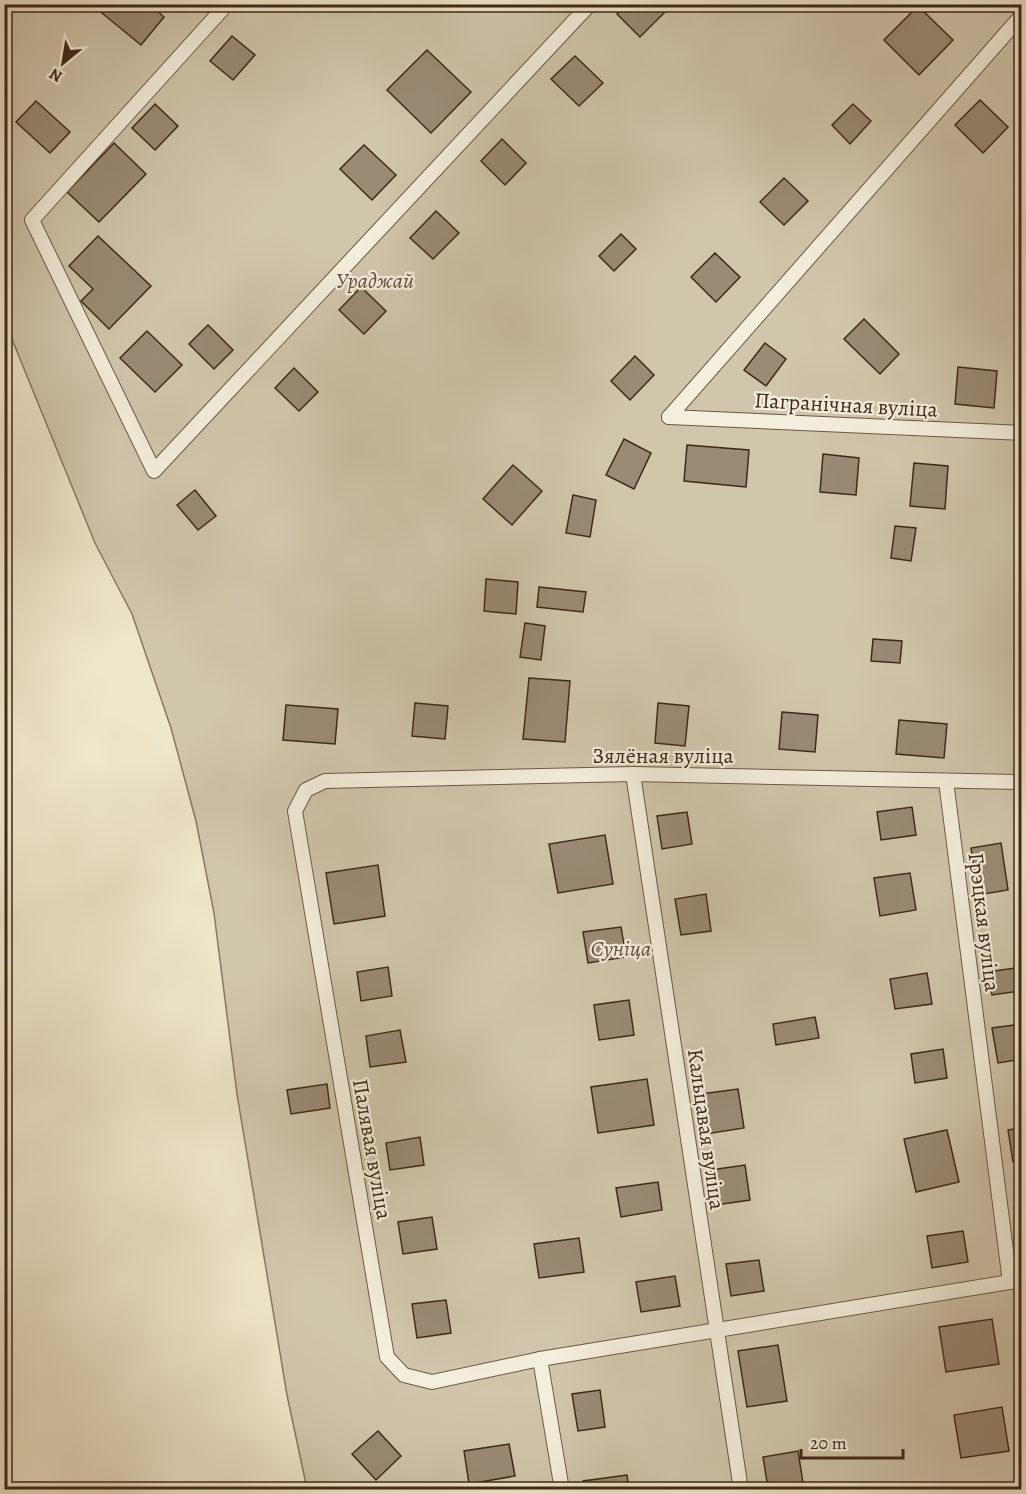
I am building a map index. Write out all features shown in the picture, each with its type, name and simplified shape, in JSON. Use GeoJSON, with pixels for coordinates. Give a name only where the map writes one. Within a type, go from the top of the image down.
{"type":"FeatureCollection","features":[{"type":"Feature","properties":{"kind":"lane"},"geometry":{"type":"LineString","coordinates":[[227,4],[32,220],[154,471],[590,4]]}},
{"type":"Feature","properties":{"kind":"lane","name":"Пагранічная вуліца"},"geometry":{"type":"LineString","coordinates":[[1022,15],[669,417],[1022,433]]}},
{"type":"Feature","properties":{"kind":"lane","name":"Зялёная вуліца"},"geometry":{"type":"LineString","coordinates":[[306,790],[326,781],[633,774],[1022,782]]}},
{"type":"Feature","properties":{"kind":"lane","name":"Кальцавая вуліца"},"geometry":{"type":"LineString","coordinates":[[633,774],[741,1490]]}},
{"type":"Feature","properties":{"kind":"lane","name":"Грэцкая вуліца"},"geometry":{"type":"LineString","coordinates":[[946,781],[1016,1281]]}},
{"type":"Feature","properties":{"kind":"lane","name":"Палявая вуліца"},"geometry":{"type":"LineString","coordinates":[[306,790],[295,811],[387,1357],[404,1375],[432,1382],[540,1359],[1016,1281]]}},
{"type":"Feature","properties":{"kind":"lane"},"geometry":{"type":"LineString","coordinates":[[540,1359],[562,1490]]}},
{"type":"Feature","properties":{"kind":"green space","name":"Суніца"},"geometry":{"type":"Polygon","coordinates":[[[4,5],[1021,5],[1021,1489],[307,1489],[287,1395],[237,1094],[214,913],[196,821],[171,728],[132,614],[95,543],[5,322],[4,5]]]}},
{"type":"Feature","properties":{"kind":"building"},"geometry":{"type":"Polygon","coordinates":[[[101,4],[149,4],[164,17],[141,45],[97,9],[101,4]]]}},
{"type":"Feature","properties":{"kind":"building"},"geometry":{"type":"Polygon","coordinates":[[[626,4],[664,4],[668,9],[640,37],[617,14],[626,4]]]}},
{"type":"Feature","properties":{"kind":"building"},"geometry":{"type":"Polygon","coordinates":[[[918,6],[953,40],[919,75],[884,40],[918,6]]]}},
{"type":"Feature","properties":{"kind":"building"},"geometry":{"type":"Polygon","coordinates":[[[232,36],[255,55],[233,80],[210,61],[232,36]]]}},
{"type":"Feature","properties":{"kind":"building"},"geometry":{"type":"Polygon","coordinates":[[[427,50],[471,92],[431,133],[387,90],[427,50]]]}},
{"type":"Feature","properties":{"kind":"building"},"geometry":{"type":"Polygon","coordinates":[[[575,56],[603,83],[579,106],[551,79],[575,56]]]}},
{"type":"Feature","properties":{"kind":"building"},"geometry":{"type":"Polygon","coordinates":[[[980,100],[1008,127],[983,153],[955,125],[980,100]]]}},
{"type":"Feature","properties":{"kind":"building"},"geometry":{"type":"Polygon","coordinates":[[[36,101],[70,132],[50,153],[16,122],[36,101]]]}},
{"type":"Feature","properties":{"kind":"building"},"geometry":{"type":"Polygon","coordinates":[[[155,104],[178,126],[155,150],[132,128],[155,104]]]}},
{"type":"Feature","properties":{"kind":"building"},"geometry":{"type":"Polygon","coordinates":[[[853,104],[871,121],[850,144],[832,125],[853,104]]]}},
{"type":"Feature","properties":{"kind":"building"},"geometry":{"type":"Polygon","coordinates":[[[502,139],[526,163],[505,185],[481,161],[502,139]]]}},
{"type":"Feature","properties":{"kind":"building"},"geometry":{"type":"Polygon","coordinates":[[[114,143],[146,174],[99,222],[67,192],[114,143]]]}},
{"type":"Feature","properties":{"kind":"building"},"geometry":{"type":"Polygon","coordinates":[[[364,145],[396,175],[372,200],[340,169],[364,145]]]}},
{"type":"Feature","properties":{"kind":"building"},"geometry":{"type":"Polygon","coordinates":[[[784,178],[808,201],[784,225],[760,202],[784,178]]]}},
{"type":"Feature","properties":{"kind":"building"},"geometry":{"type":"Polygon","coordinates":[[[436,211],[459,233],[433,259],[410,238],[436,211]]]}},
{"type":"Feature","properties":{"kind":"building"},"geometry":{"type":"Polygon","coordinates":[[[621,234],[636,249],[614,271],[599,256],[621,234]]]}},
{"type":"Feature","properties":{"kind":"building"},"geometry":{"type":"Polygon","coordinates":[[[98,236],[151,286],[109,329],[81,301],[93,289],[69,266],[98,236]]]}},
{"type":"Feature","properties":{"kind":"building"},"geometry":{"type":"Polygon","coordinates":[[[715,253],[740,277],[716,302],[691,277],[715,253]]]}},
{"type":"Feature","properties":{"kind":"building"},"geometry":{"type":"Polygon","coordinates":[[[361,287],[386,311],[364,334],[339,310],[361,287]]]}},
{"type":"Feature","properties":{"kind":"building"},"geometry":{"type":"Polygon","coordinates":[[[864,319],[899,354],[880,374],[844,339],[864,319]]]}},
{"type":"Feature","properties":{"kind":"building"},"geometry":{"type":"Polygon","coordinates":[[[208,325],[233,350],[214,369],[189,344],[208,325]]]}},
{"type":"Feature","properties":{"kind":"building"},"geometry":{"type":"Polygon","coordinates":[[[147,331],[182,365],[155,392],[120,358],[147,331]]]}},
{"type":"Feature","properties":{"kind":"building"},"geometry":{"type":"Polygon","coordinates":[[[765,343],[786,359],[766,386],[744,370],[765,343]]]}},
{"type":"Feature","properties":{"kind":"building"},"geometry":{"type":"Polygon","coordinates":[[[635,356],[654,375],[630,400],[611,381],[635,356]]]}},
{"type":"Feature","properties":{"kind":"building"},"geometry":{"type":"Polygon","coordinates":[[[958,367],[997,371],[994,408],[955,404],[958,367]]]}},
{"type":"Feature","properties":{"kind":"building"},"geometry":{"type":"Polygon","coordinates":[[[294,368],[318,392],[299,411],[275,388],[294,368]]]}},
{"type":"Feature","properties":{"kind":"building"},"geometry":{"type":"Polygon","coordinates":[[[624,439],[651,453],[634,489],[606,475],[624,439]]]}},
{"type":"Feature","properties":{"kind":"building"},"geometry":{"type":"Polygon","coordinates":[[[687,445],[749,450],[746,487],[684,481],[687,445]]]}},
{"type":"Feature","properties":{"kind":"building"},"geometry":{"type":"Polygon","coordinates":[[[823,454],[859,458],[856,495],[820,492],[823,454]]]}},
{"type":"Feature","properties":{"kind":"building"},"geometry":{"type":"Polygon","coordinates":[[[914,463],[948,466],[945,509],[910,506],[914,463]]]}},
{"type":"Feature","properties":{"kind":"building"},"geometry":{"type":"Polygon","coordinates":[[[513,465],[542,491],[512,525],[483,499],[513,465]]]}},
{"type":"Feature","properties":{"kind":"building"},"geometry":{"type":"Polygon","coordinates":[[[195,490],[216,516],[198,530],[177,505],[195,490]]]}},
{"type":"Feature","properties":{"kind":"building"},"geometry":{"type":"Polygon","coordinates":[[[573,495],[596,500],[590,537],[566,533],[573,495]]]}},
{"type":"Feature","properties":{"kind":"building"},"geometry":{"type":"Polygon","coordinates":[[[895,526],[916,528],[911,561],[891,558],[895,526]]]}},
{"type":"Feature","properties":{"kind":"building"},"geometry":{"type":"Polygon","coordinates":[[[486,579],[518,582],[516,614],[484,611],[486,579]]]}},
{"type":"Feature","properties":{"kind":"building"},"geometry":{"type":"Polygon","coordinates":[[[539,587],[586,592],[583,612],[537,607],[539,587]]]}},
{"type":"Feature","properties":{"kind":"building"},"geometry":{"type":"Polygon","coordinates":[[[525,623],[545,626],[541,660],[520,657],[525,623]]]}},
{"type":"Feature","properties":{"kind":"building"},"geometry":{"type":"Polygon","coordinates":[[[873,639],[902,641],[900,663],[871,661],[873,639]]]}},
{"type":"Feature","properties":{"kind":"building"},"geometry":{"type":"Polygon","coordinates":[[[529,678],[570,681],[565,742],[523,739],[529,678]]]}},
{"type":"Feature","properties":{"kind":"building"},"geometry":{"type":"Polygon","coordinates":[[[415,703],[448,706],[445,739],[412,736],[415,703]]]}},
{"type":"Feature","properties":{"kind":"building"},"geometry":{"type":"Polygon","coordinates":[[[658,703],[689,706],[685,746],[655,743],[658,703]]]}},
{"type":"Feature","properties":{"kind":"building"},"geometry":{"type":"Polygon","coordinates":[[[286,705],[338,709],[335,744],[283,740],[286,705]]]}},
{"type":"Feature","properties":{"kind":"building"},"geometry":{"type":"Polygon","coordinates":[[[782,712],[818,715],[815,752],[779,749],[782,712]]]}},
{"type":"Feature","properties":{"kind":"building"},"geometry":{"type":"Polygon","coordinates":[[[899,720],[947,724],[944,758],[896,754],[899,720]]]}},
{"type":"Feature","properties":{"kind":"building"},"geometry":{"type":"Polygon","coordinates":[[[912,807],[916,835],[881,840],[877,812],[912,807]]]}},
{"type":"Feature","properties":{"kind":"building"},"geometry":{"type":"Polygon","coordinates":[[[687,812],[692,844],[662,849],[657,816],[687,812]]]}},
{"type":"Feature","properties":{"kind":"building"},"geometry":{"type":"Polygon","coordinates":[[[605,835],[613,884],[558,893],[549,844],[605,835]]]}},
{"type":"Feature","properties":{"kind":"building"},"geometry":{"type":"Polygon","coordinates":[[[1001,843],[1008,890],[978,895],[971,848],[1001,843]]]}},
{"type":"Feature","properties":{"kind":"building"},"geometry":{"type":"Polygon","coordinates":[[[378,865],[385,916],[334,924],[326,873],[378,865]]]}},
{"type":"Feature","properties":{"kind":"building"},"geometry":{"type":"Polygon","coordinates":[[[910,873],[916,910],[880,916],[874,878],[910,873]]]}},
{"type":"Feature","properties":{"kind":"building"},"geometry":{"type":"Polygon","coordinates":[[[706,894],[711,931],[681,935],[675,899],[706,894]]]}},
{"type":"Feature","properties":{"kind":"building"},"geometry":{"type":"Polygon","coordinates":[[[621,927],[626,957],[588,963],[583,932],[621,927]]]}},
{"type":"Feature","properties":{"kind":"building"},"geometry":{"type":"Polygon","coordinates":[[[388,967],[392,996],[361,1001],[357,972],[388,967]]]}},
{"type":"Feature","properties":{"kind":"building"},"geometry":{"type":"Polygon","coordinates":[[[1015,968],[1019,991],[992,995],[988,972],[1015,968]]]}},
{"type":"Feature","properties":{"kind":"building"},"geometry":{"type":"Polygon","coordinates":[[[927,973],[932,1004],[895,1009],[890,979],[927,973]]]}},
{"type":"Feature","properties":{"kind":"building"},"geometry":{"type":"Polygon","coordinates":[[[629,1000],[634,1035],[599,1040],[594,1005],[629,1000]]]}},
{"type":"Feature","properties":{"kind":"building"},"geometry":{"type":"Polygon","coordinates":[[[815,1017],[819,1038],[776,1045],[773,1024],[815,1017]]]}},
{"type":"Feature","properties":{"kind":"building"},"geometry":{"type":"Polygon","coordinates":[[[1022,1024],[1022,1059],[998,1063],[992,1028],[1022,1024]]]}},
{"type":"Feature","properties":{"kind":"building"},"geometry":{"type":"Polygon","coordinates":[[[400,1030],[406,1062],[370,1067],[366,1036],[400,1030]]]}},
{"type":"Feature","properties":{"kind":"building"},"geometry":{"type":"Polygon","coordinates":[[[943,1049],[947,1078],[915,1083],[911,1054],[943,1049]]]}},
{"type":"Feature","properties":{"kind":"building"},"geometry":{"type":"Polygon","coordinates":[[[647,1079],[654,1125],[598,1133],[591,1087],[647,1079]]]}},
{"type":"Feature","properties":{"kind":"building"},"geometry":{"type":"Polygon","coordinates":[[[327,1084],[330,1108],[291,1114],[287,1090],[327,1084]]]}},
{"type":"Feature","properties":{"kind":"building"},"geometry":{"type":"Polygon","coordinates":[[[738,1089],[744,1128],[706,1134],[701,1094],[738,1089]]]}},
{"type":"Feature","properties":{"kind":"building"},"geometry":{"type":"Polygon","coordinates":[[[1022,1128],[1022,1161],[1013,1162],[1008,1130],[1022,1128]]]}},
{"type":"Feature","properties":{"kind":"building"},"geometry":{"type":"Polygon","coordinates":[[[947,1130],[959,1182],[916,1192],[904,1139],[947,1130]]]}},
{"type":"Feature","properties":{"kind":"building"},"geometry":{"type":"Polygon","coordinates":[[[420,1137],[424,1165],[390,1170],[386,1143],[420,1137]]]}},
{"type":"Feature","properties":{"kind":"building"},"geometry":{"type":"Polygon","coordinates":[[[745,1165],[750,1200],[716,1205],[711,1170],[745,1165]]]}},
{"type":"Feature","properties":{"kind":"building"},"geometry":{"type":"Polygon","coordinates":[[[658,1182],[662,1210],[621,1217],[616,1188],[658,1182]]]}},
{"type":"Feature","properties":{"kind":"building"},"geometry":{"type":"Polygon","coordinates":[[[432,1217],[437,1249],[403,1254],[398,1222],[432,1217]]]}},
{"type":"Feature","properties":{"kind":"building"},"geometry":{"type":"Polygon","coordinates":[[[963,1231],[968,1262],[932,1268],[927,1236],[963,1231]]]}},
{"type":"Feature","properties":{"kind":"building"},"geometry":{"type":"Polygon","coordinates":[[[579,1238],[584,1272],[539,1278],[534,1244],[579,1238]]]}},
{"type":"Feature","properties":{"kind":"building"},"geometry":{"type":"Polygon","coordinates":[[[759,1260],[764,1291],[731,1296],[726,1264],[759,1260]]]}},
{"type":"Feature","properties":{"kind":"building"},"geometry":{"type":"Polygon","coordinates":[[[675,1276],[680,1306],[641,1312],[636,1282],[675,1276]]]}},
{"type":"Feature","properties":{"kind":"building"},"geometry":{"type":"Polygon","coordinates":[[[446,1300],[451,1333],[417,1338],[412,1304],[446,1300]]]}},
{"type":"Feature","properties":{"kind":"building"},"geometry":{"type":"Polygon","coordinates":[[[992,1319],[999,1364],[946,1372],[939,1327],[992,1319]]]}},
{"type":"Feature","properties":{"kind":"building"},"geometry":{"type":"Polygon","coordinates":[[[778,1345],[787,1401],[747,1407],[738,1351],[778,1345]]]}},
{"type":"Feature","properties":{"kind":"building"},"geometry":{"type":"Polygon","coordinates":[[[600,1390],[605,1427],[578,1431],[572,1394],[600,1390]]]}},
{"type":"Feature","properties":{"kind":"building"},"geometry":{"type":"Polygon","coordinates":[[[1002,1407],[1009,1451],[961,1458],[954,1415],[1002,1407]]]}},
{"type":"Feature","properties":{"kind":"building"},"geometry":{"type":"Polygon","coordinates":[[[378,1431],[401,1456],[376,1480],[352,1454],[378,1431]]]}},
{"type":"Feature","properties":{"kind":"building"},"geometry":{"type":"Polygon","coordinates":[[[509,1444],[515,1476],[469,1484],[464,1451],[509,1444]]]}},
{"type":"Feature","properties":{"kind":"building"},"geometry":{"type":"Polygon","coordinates":[[[798,1451],[803,1483],[768,1488],[763,1457],[798,1451]]]}},
{"type":"Feature","properties":{"kind":"building"},"geometry":{"type":"Polygon","coordinates":[[[627,1475],[629,1490],[584,1490],[583,1481],[627,1475]]]}},
{"type":"Feature","properties":{"kind":"park label","name":"Ураджай"},"geometry":{"type":"Point","coordinates":[375,280]}}]}
